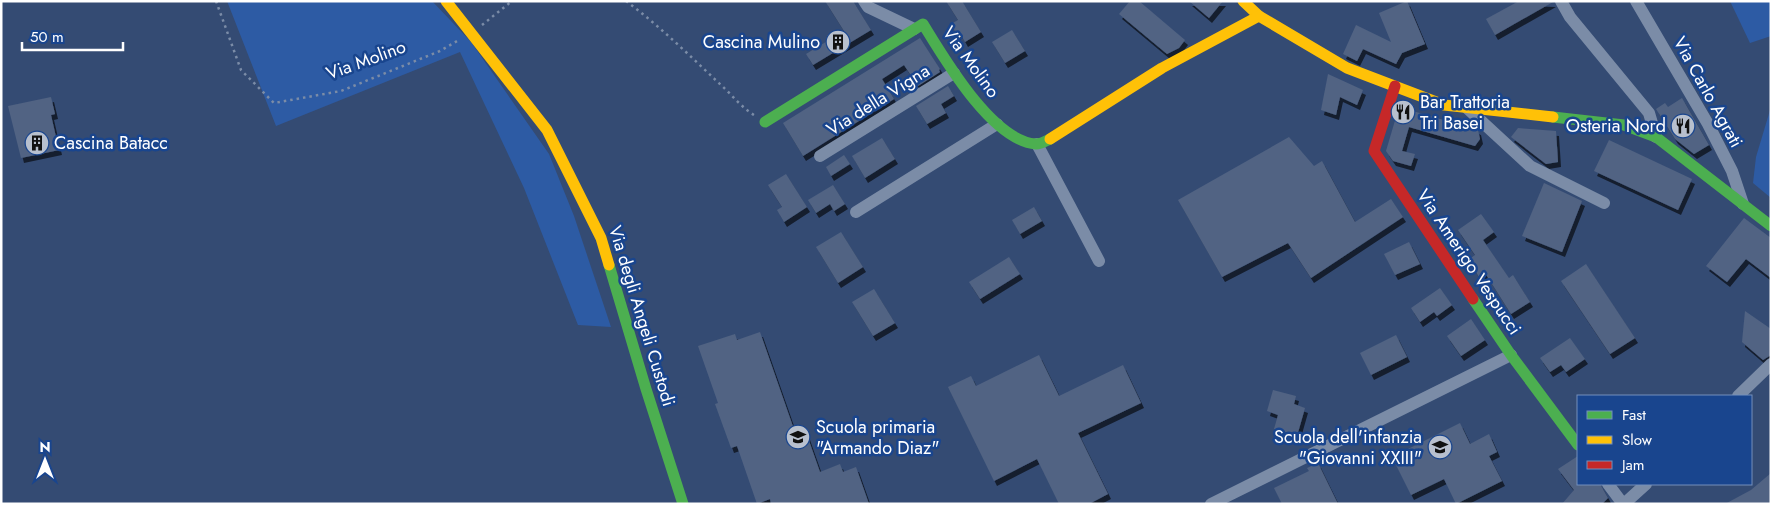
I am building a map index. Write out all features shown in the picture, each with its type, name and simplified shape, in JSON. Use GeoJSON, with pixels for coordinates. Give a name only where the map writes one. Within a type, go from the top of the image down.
{"type":"FeatureCollection","features":[{"type":"Feature","properties":{"kind":"street","name":"Via degli Angeli Custodi"},"geometry":{"type":"LineString","coordinates":[[446,1],[547,130],[602,238],[646,389],[683,504]]}},
{"type":"Feature","properties":{"kind":"street"},"geometry":{"type":"LineString","coordinates":[[864,1],[868,7],[914,29]]}},
{"type":"Feature","properties":{"kind":"street"},"geometry":{"type":"LineString","coordinates":[[1242,1],[1259,16],[1347,68],[1444,105],[1624,125],[1656,136],[1771,226]]}},
{"type":"Feature","properties":{"kind":"street"},"geometry":{"type":"LineString","coordinates":[[1561,1],[1570,17],[1649,113],[1656,136]]}},
{"type":"Feature","properties":{"kind":"street","name":"Via Carlo Agrati"},"geometry":{"type":"LineString","coordinates":[[1636,1],[1708,124],[1732,171],[1743,204]]}},
{"type":"Feature","properties":{"kind":"street"},"geometry":{"type":"LineString","coordinates":[[1099,261],[1037,144],[1050,139],[1162,68],[1259,16]]}},
{"type":"Feature","properties":{"kind":"street","name":"Via Molino"},"geometry":{"type":"LineString","coordinates":[[764,122],[923,24],[954,73],[997,124],[1019,140],[1037,144]]}},
{"type":"Feature","properties":{"kind":"street","name":"Via della Vigna"},"geometry":{"type":"LineString","coordinates":[[820,156],[954,73]]}},
{"type":"Feature","properties":{"kind":"street","name":"Via Amerigo Vespucci"},"geometry":{"type":"LineString","coordinates":[[1395,86],[1374,151],[1510,355],[1577,444]]}},
{"type":"Feature","properties":{"kind":"street"},"geometry":{"type":"LineString","coordinates":[[1466,107],[1530,166],[1604,203]]}},
{"type":"Feature","properties":{"kind":"street"},"geometry":{"type":"LineString","coordinates":[[856,212],[997,124]]}},
{"type":"Feature","properties":{"kind":"street"},"geometry":{"type":"LineString","coordinates":[[1211,504],[1510,355]]}},
{"type":"Feature","properties":{"kind":"street"},"geometry":{"type":"LineString","coordinates":[[1739,395],[1771,364]]}},
{"type":"Feature","properties":{"kind":"street"},"geometry":{"type":"LineString","coordinates":[[1609,485],[1623,504],[1645,485]]}},
{"type":"Feature","properties":{"kind":"path","name":"Via Molino"},"geometry":{"type":"LineString","coordinates":[[216,1],[241,70],[274,103],[341,91],[440,51],[471,34],[512,1]]}},
{"type":"Feature","properties":{"kind":"path"},"geometry":{"type":"LineString","coordinates":[[626,1],[677,43],[748,112],[764,122]]}},
{"type":"Feature","properties":{"kind":"shaded area"},"geometry":{"type":"Polygon","coordinates":[[[227,1],[432,1],[471,42],[549,154],[574,216],[611,327],[578,325],[524,188],[460,52],[276,126],[227,1]]]}},
{"type":"Feature","properties":{"kind":"shaded area"},"geometry":{"type":"Polygon","coordinates":[[[1730,1],[1771,1],[1771,36],[1750,43],[1730,1]]]}},
{"type":"Feature","properties":{"kind":"shaded area"},"geometry":{"type":"Polygon","coordinates":[[[1771,107],[1771,198],[1753,183],[1756,157],[1771,107]]]}},
{"type":"Feature","properties":{"kind":"building","name":"Cascina Mulino"},"geometry":{"type":"Polygon","coordinates":[[[825,1],[853,1],[871,30],[813,65],[806,54],[844,31],[825,1]]]}},
{"type":"Feature","properties":{"kind":"building"},"geometry":{"type":"Polygon","coordinates":[[[946,1],[962,1],[981,32],[965,42],[960,33],[957,35],[951,24],[958,20],[946,1]]]}},
{"type":"Feature","properties":{"kind":"building"},"geometry":{"type":"Polygon","coordinates":[[[1130,1],[1139,1],[1185,40],[1179,48],[1167,54],[1119,14],[1130,1]]]}},
{"type":"Feature","properties":{"kind":"building"},"geometry":{"type":"Polygon","coordinates":[[[1189,1],[1223,1],[1209,18],[1189,1]]]}},
{"type":"Feature","properties":{"kind":"building"},"geometry":{"type":"Polygon","coordinates":[[[1407,1],[1425,44],[1402,53],[1396,64],[1363,49],[1357,61],[1343,54],[1356,25],[1391,42],[1379,13],[1407,1]]]}},
{"type":"Feature","properties":{"kind":"building"},"geometry":{"type":"Polygon","coordinates":[[[1519,1],[1553,2],[1495,35],[1486,19],[1519,1]]]}},
{"type":"Feature","properties":{"kind":"building"},"geometry":{"type":"Polygon","coordinates":[[[1012,30],[1025,51],[1005,63],[992,42],[1012,30]]]}},
{"type":"Feature","properties":{"kind":"building"},"geometry":{"type":"Polygon","coordinates":[[[920,38],[940,69],[940,72],[918,86],[904,65],[882,79],[894,99],[803,156],[783,123],[920,38]]]}},
{"type":"Feature","properties":{"kind":"building"},"geometry":{"type":"Polygon","coordinates":[[[1328,74],[1363,90],[1357,105],[1340,97],[1336,115],[1321,110],[1328,74]]]}},
{"type":"Feature","properties":{"kind":"building"},"geometry":{"type":"Polygon","coordinates":[[[948,86],[954,96],[941,104],[946,113],[927,124],[916,106],[948,86]]]}},
{"type":"Feature","properties":{"kind":"building"},"geometry":{"type":"Polygon","coordinates":[[[51,97],[55,114],[51,115],[59,150],[21,158],[8,106],[51,97]]]}},
{"type":"Feature","properties":{"kind":"building","name":"Osteria Nord"},"geometry":{"type":"Polygon","coordinates":[[[1682,98],[1709,145],[1694,154],[1675,139],[1656,109],[1665,103],[1668,107],[1682,98]]]}},
{"type":"Feature","properties":{"kind":"building"},"geometry":{"type":"Polygon","coordinates":[[[1399,107],[1478,130],[1480,139],[1475,146],[1409,127],[1402,151],[1415,154],[1411,166],[1393,161],[1386,151],[1399,107]]]}},
{"type":"Feature","properties":{"kind":"building"},"geometry":{"type":"Polygon","coordinates":[[[1518,128],[1556,131],[1558,162],[1546,164],[1511,137],[1518,128]]]}},
{"type":"Feature","properties":{"kind":"building"},"geometry":{"type":"Polygon","coordinates":[[[1289,137],[1314,166],[1322,161],[1355,222],[1391,199],[1403,217],[1311,278],[1288,243],[1222,277],[1178,200],[1289,137]]]}},
{"type":"Feature","properties":{"kind":"building"},"geometry":{"type":"Polygon","coordinates":[[[882,138],[895,159],[865,178],[852,156],[882,138]]]}},
{"type":"Feature","properties":{"kind":"building"},"geometry":{"type":"Polygon","coordinates":[[[1609,140],[1692,179],[1678,210],[1594,171],[1609,140]]]}},
{"type":"Feature","properties":{"kind":"building"},"geometry":{"type":"Polygon","coordinates":[[[844,155],[850,164],[831,176],[826,167],[844,155]]]}},
{"type":"Feature","properties":{"kind":"building"},"geometry":{"type":"Polygon","coordinates":[[[786,174],[807,207],[784,222],[777,210],[782,207],[768,185],[786,174]]]}},
{"type":"Feature","properties":{"kind":"building"},"geometry":{"type":"Polygon","coordinates":[[[1544,183],[1582,201],[1562,252],[1522,236],[1544,183]]]}},
{"type":"Feature","properties":{"kind":"building"},"geometry":{"type":"Polygon","coordinates":[[[833,185],[845,204],[834,211],[830,204],[816,213],[808,200],[833,185]]]}},
{"type":"Feature","properties":{"kind":"building"},"geometry":{"type":"Polygon","coordinates":[[[1034,207],[1042,221],[1020,234],[1012,220],[1034,207]]]}},
{"type":"Feature","properties":{"kind":"building"},"geometry":{"type":"Polygon","coordinates":[[[1481,214],[1494,232],[1483,240],[1509,278],[1513,275],[1530,302],[1511,314],[1485,273],[1479,277],[1468,260],[1475,255],[1458,230],[1481,214]]]}},
{"type":"Feature","properties":{"kind":"building"},"geometry":{"type":"Polygon","coordinates":[[[1744,218],[1771,238],[1771,278],[1746,259],[1727,282],[1706,266],[1744,218]]]}},
{"type":"Feature","properties":{"kind":"building"},"geometry":{"type":"Polygon","coordinates":[[[841,232],[863,267],[838,283],[816,247],[841,232]]]}},
{"type":"Feature","properties":{"kind":"building"},"geometry":{"type":"Polygon","coordinates":[[[1409,242],[1420,264],[1395,275],[1384,254],[1409,242]]]}},
{"type":"Feature","properties":{"kind":"building"},"geometry":{"type":"Polygon","coordinates":[[[1009,257],[1020,274],[980,299],[969,282],[1009,257]]]}},
{"type":"Feature","properties":{"kind":"building"},"geometry":{"type":"Polygon","coordinates":[[[1586,264],[1635,338],[1610,354],[1561,281],[1586,264]]]}},
{"type":"Feature","properties":{"kind":"building"},"geometry":{"type":"Polygon","coordinates":[[[1440,288],[1452,305],[1437,316],[1434,312],[1420,322],[1411,308],[1440,288]]]}},
{"type":"Feature","properties":{"kind":"building"},"geometry":{"type":"Polygon","coordinates":[[[874,289],[895,323],[873,336],[852,302],[874,289]]]}},
{"type":"Feature","properties":{"kind":"building"},"geometry":{"type":"Polygon","coordinates":[[[1745,311],[1771,329],[1771,355],[1763,360],[1742,342],[1745,311]]]}},
{"type":"Feature","properties":{"kind":"building"},"geometry":{"type":"Polygon","coordinates":[[[1471,319],[1485,340],[1461,356],[1447,336],[1471,319]]]}},
{"type":"Feature","properties":{"kind":"building"},"geometry":{"type":"Polygon","coordinates":[[[760,332],[797,438],[807,435],[820,472],[840,464],[843,472],[856,467],[869,504],[771,504],[770,499],[757,504],[737,446],[731,448],[715,404],[718,403],[698,346],[735,334],[737,340],[760,332]]]}},
{"type":"Feature","properties":{"kind":"building"},"geometry":{"type":"Polygon","coordinates":[[[1396,335],[1407,357],[1371,375],[1360,353],[1396,335]]]}},
{"type":"Feature","properties":{"kind":"building"},"geometry":{"type":"Polygon","coordinates":[[[1570,338],[1585,359],[1566,372],[1561,365],[1550,372],[1540,358],[1570,338]]]}},
{"type":"Feature","properties":{"kind":"building"},"geometry":{"type":"Polygon","coordinates":[[[1039,355],[1059,396],[1123,365],[1141,403],[1078,433],[1108,494],[1089,504],[1059,504],[1037,459],[994,481],[948,387],[971,376],[976,386],[1039,355]]]}},
{"type":"Feature","properties":{"kind":"building"},"geometry":{"type":"Polygon","coordinates":[[[1273,390],[1296,396],[1294,404],[1305,408],[1297,436],[1274,429],[1278,415],[1267,411],[1273,390]]]}},
{"type":"Feature","properties":{"kind":"building"},"geometry":{"type":"Polygon","coordinates":[[[1460,423],[1470,444],[1489,434],[1497,452],[1489,456],[1502,481],[1456,504],[1444,479],[1411,495],[1392,457],[1460,423]]]}},
{"type":"Feature","properties":{"kind":"building"},"geometry":{"type":"Polygon","coordinates":[[[1577,457],[1577,485],[1601,485],[1608,498],[1602,504],[1562,504],[1574,490],[1558,469],[1577,457]]]}},
{"type":"Feature","properties":{"kind":"building"},"geometry":{"type":"Polygon","coordinates":[[[1318,463],[1338,504],[1282,504],[1274,488],[1309,471],[1307,468],[1318,463]]]}},
{"type":"Feature","properties":{"kind":"building"},"geometry":{"type":"Polygon","coordinates":[[[1771,473],[1771,504],[1725,504],[1751,490],[1771,473]]]}},
{"type":"Feature","properties":{"kind":"traffic: fast"},"geometry":{"type":"LineString","coordinates":[[765,122],[923,24],[956,76],[986,114],[1003,129],[1019,139],[1036,144],[1050,139]]}},
{"type":"Feature","properties":{"kind":"traffic: fast"},"geometry":{"type":"LineString","coordinates":[[1553,117],[1624,125],[1656,137],[1771,226]]}},
{"type":"Feature","properties":{"kind":"traffic: fast"},"geometry":{"type":"LineString","coordinates":[[609,265],[683,504]]}},
{"type":"Feature","properties":{"kind":"traffic: fast"},"geometry":{"type":"LineString","coordinates":[[1473,299],[1511,355],[1577,444]]}},
{"type":"Feature","properties":{"kind":"traffic: slow"},"geometry":{"type":"LineString","coordinates":[[446,1],[547,130],[601,238],[609,265]]}},
{"type":"Feature","properties":{"kind":"traffic: slow"},"geometry":{"type":"LineString","coordinates":[[1243,1],[1259,16],[1347,68],[1444,105],[1553,117]]}},
{"type":"Feature","properties":{"kind":"traffic: slow"},"geometry":{"type":"LineString","coordinates":[[1050,139],[1162,68],[1259,16]]}},
{"type":"Feature","properties":{"kind":"traffic: jam"},"geometry":{"type":"LineString","coordinates":[[1395,86],[1374,151],[1473,299]]}},
{"type":"Feature","properties":{"kind":"place","name":"Cascina Mulino"},"geometry":{"type":"Point","coordinates":[838,42]}},
{"type":"Feature","properties":{"kind":"place","name":"Bar Trattoria Tri Basei"},"geometry":{"type":"Point","coordinates":[1403,112]}},
{"type":"Feature","properties":{"kind":"place","name":"Osteria Nord"},"geometry":{"type":"Point","coordinates":[1683,126]}},
{"type":"Feature","properties":{"kind":"place","name":"Cascina Batacc"},"geometry":{"type":"Point","coordinates":[37,143]}},
{"type":"Feature","properties":{"kind":"place","name":"Scuola primaria \"Armando Diaz\""},"geometry":{"type":"Point","coordinates":[798,437]}},
{"type":"Feature","properties":{"kind":"place","name":"Scuola dell'infanzia \"Giovanni XXIII\""},"geometry":{"type":"Point","coordinates":[1440,447]}}]}
